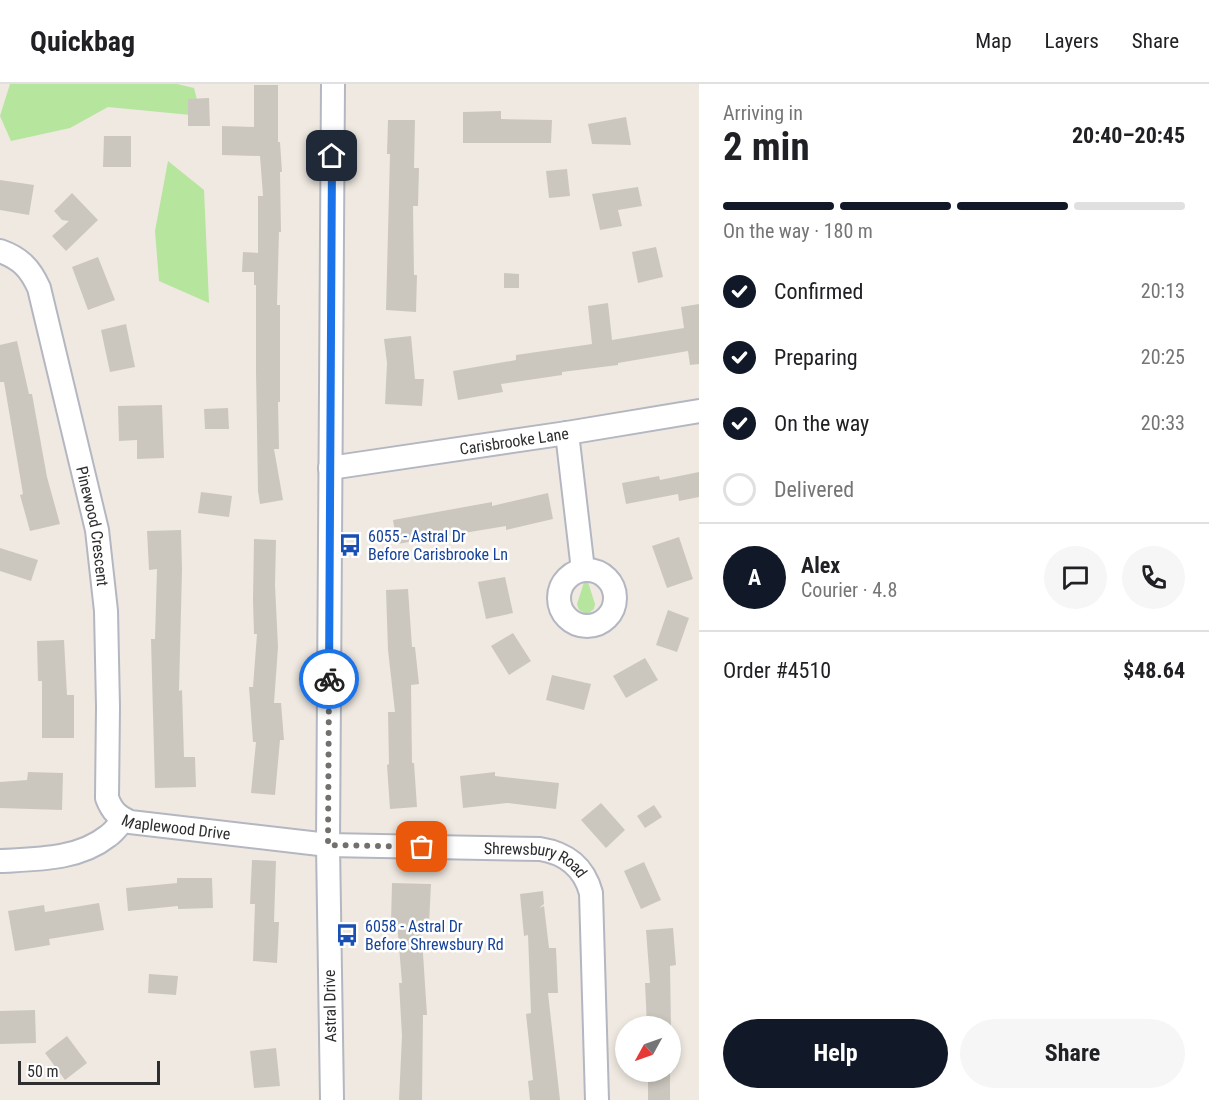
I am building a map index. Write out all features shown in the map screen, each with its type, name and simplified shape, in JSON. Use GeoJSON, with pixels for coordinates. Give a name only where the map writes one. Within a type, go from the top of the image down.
{"type":"FeatureCollection","features":[{"type":"Feature","properties":{"kind":"street","name":"Astral Drive"},"geometry":{"type":"LineString","coordinates":[[332,1100],[328,845],[333,84]]}},
{"type":"Feature","properties":{"kind":"street","name":"Pinewood Crescent"},"geometry":{"type":"LineString","coordinates":[[0,250],[23,262],[39,288],[97,530],[106,611],[107,798],[113,811],[124,819]]}},
{"type":"Feature","properties":{"kind":"street","name":"Carisbrooke Lane"},"geometry":{"type":"LineString","coordinates":[[330,468],[699,411]]}},
{"type":"Feature","properties":{"kind":"street"},"geometry":{"type":"LineString","coordinates":[[567,433],[582,570]]}},
{"type":"Feature","properties":{"kind":"street","name":"Maplewood Drive"},"geometry":{"type":"LineString","coordinates":[[0,861],[49,859],[80,850],[108,837],[124,819],[328,845]]}},
{"type":"Feature","properties":{"kind":"street","name":"Shrewsbury Road"},"geometry":{"type":"LineString","coordinates":[[328,845],[540,849],[560,854],[577,865],[586,878],[591,893],[597,1100]]}},
{"type":"Feature","properties":{"kind":"green space"},"geometry":{"type":"Polygon","coordinates":[[[10,84],[177,84],[194,88],[201,116],[108,107],[70,128],[11,141],[0,116],[10,84]]]}},
{"type":"Feature","properties":{"kind":"green space"},"geometry":{"type":"Polygon","coordinates":[[[168,161],[204,190],[209,303],[159,281],[155,231],[168,161]]]}},
{"type":"Feature","properties":{"kind":"green space"},"geometry":{"type":"Polygon","coordinates":[[[586,576],[595,604],[594,609],[587,614],[579,610],[577,604],[586,576]]]}},
{"type":"Feature","properties":{"kind":"building"},"geometry":{"type":"Polygon","coordinates":[[[254,85],[278,85],[278,142],[280,142],[282,172],[280,172],[281,232],[279,232],[277,305],[280,305],[279,449],[274,449],[283,500],[260,504],[256,285],[254,285],[254,272],[242,272],[243,252],[258,253],[258,196],[263,196],[260,156],[222,155],[222,126],[254,127],[254,85]]]}},
{"type":"Feature","properties":{"kind":"building"},"geometry":{"type":"Polygon","coordinates":[[[209,98],[210,126],[188,126],[188,99],[209,98]]]}},
{"type":"Feature","properties":{"kind":"building"},"geometry":{"type":"Polygon","coordinates":[[[501,111],[501,119],[552,120],[551,143],[463,143],[463,112],[501,111]]]}},
{"type":"Feature","properties":{"kind":"building"},"geometry":{"type":"Polygon","coordinates":[[[626,117],[631,145],[592,144],[588,124],[626,117]]]}},
{"type":"Feature","properties":{"kind":"building"},"geometry":{"type":"Polygon","coordinates":[[[388,120],[415,120],[414,168],[419,168],[418,206],[413,206],[414,275],[417,275],[416,312],[386,310],[390,154],[387,154],[388,120]]]}},
{"type":"Feature","properties":{"kind":"building"},"geometry":{"type":"Polygon","coordinates":[[[104,136],[131,136],[131,167],[103,167],[104,136]]]}},
{"type":"Feature","properties":{"kind":"building"},"geometry":{"type":"Polygon","coordinates":[[[567,169],[570,196],[549,198],[546,171],[567,169]]]}},
{"type":"Feature","properties":{"kind":"building"},"geometry":{"type":"Polygon","coordinates":[[[0,180],[34,185],[29,215],[0,210],[0,180]]]}},
{"type":"Feature","properties":{"kind":"building"},"geometry":{"type":"Polygon","coordinates":[[[638,187],[642,206],[618,210],[622,226],[600,230],[592,194],[638,187]]]}},
{"type":"Feature","properties":{"kind":"building"},"geometry":{"type":"Polygon","coordinates":[[[72,193],[98,220],[66,251],[52,236],[69,221],[62,220],[54,211],[72,193]]]}},
{"type":"Feature","properties":{"kind":"building"},"geometry":{"type":"Polygon","coordinates":[[[656,247],[663,277],[638,283],[632,252],[656,247]]]}},
{"type":"Feature","properties":{"kind":"building"},"geometry":{"type":"Polygon","coordinates":[[[98,257],[115,300],[88,310],[72,267],[98,257]]]}},
{"type":"Feature","properties":{"kind":"building"},"geometry":{"type":"Polygon","coordinates":[[[504,273],[519,274],[519,288],[504,288],[504,273]]]}},
{"type":"Feature","properties":{"kind":"building"},"geometry":{"type":"Polygon","coordinates":[[[608,303],[612,340],[684,328],[681,307],[699,304],[699,364],[690,365],[688,351],[501,384],[503,392],[458,400],[453,371],[516,360],[516,355],[592,344],[588,306],[608,303]]]}},
{"type":"Feature","properties":{"kind":"building"},"geometry":{"type":"Polygon","coordinates":[[[126,324],[135,367],[110,372],[101,330],[126,324]]]}},
{"type":"Feature","properties":{"kind":"building"},"geometry":{"type":"Polygon","coordinates":[[[411,336],[415,379],[424,379],[422,406],[385,404],[387,363],[384,339],[411,336]]]}},
{"type":"Feature","properties":{"kind":"building"},"geometry":{"type":"Polygon","coordinates":[[[17,341],[29,394],[32,394],[47,477],[60,524],[30,531],[20,495],[23,494],[4,382],[0,382],[0,345],[17,341]]]}},
{"type":"Feature","properties":{"kind":"building"},"geometry":{"type":"Polygon","coordinates":[[[162,405],[164,458],[137,459],[137,440],[119,441],[118,406],[162,405]]]}},
{"type":"Feature","properties":{"kind":"building"},"geometry":{"type":"Polygon","coordinates":[[[228,408],[229,429],[205,429],[204,409],[228,408]]]}},
{"type":"Feature","properties":{"kind":"building"},"geometry":{"type":"Polygon","coordinates":[[[699,472],[699,497],[679,501],[678,494],[626,504],[622,483],[659,476],[660,480],[699,472]]]}},
{"type":"Feature","properties":{"kind":"building"},"geometry":{"type":"Polygon","coordinates":[[[201,492],[232,496],[229,517],[198,513],[201,492]]]}},
{"type":"Feature","properties":{"kind":"building"},"geometry":{"type":"Polygon","coordinates":[[[548,493],[553,519],[506,530],[506,526],[397,544],[393,520],[492,502],[492,506],[548,493]]]}},
{"type":"Feature","properties":{"kind":"building"},"geometry":{"type":"Polygon","coordinates":[[[181,530],[179,691],[182,690],[184,757],[195,757],[196,787],[155,788],[151,639],[155,639],[157,569],[149,570],[147,531],[181,530]]]}},
{"type":"Feature","properties":{"kind":"building"},"geometry":{"type":"Polygon","coordinates":[[[679,537],[693,579],[667,588],[652,546],[679,537]]]}},
{"type":"Feature","properties":{"kind":"building"},"geometry":{"type":"Polygon","coordinates":[[[254,539],[276,540],[275,585],[278,647],[274,703],[281,703],[284,740],[280,740],[275,795],[251,793],[256,742],[253,742],[249,687],[253,687],[257,634],[254,634],[254,539]]]}},
{"type":"Feature","properties":{"kind":"building"},"geometry":{"type":"Polygon","coordinates":[[[0,548],[38,560],[31,581],[0,571],[0,548]]]}},
{"type":"Feature","properties":{"kind":"building"},"geometry":{"type":"Polygon","coordinates":[[[505,577],[513,613],[486,619],[478,582],[505,577]]]}},
{"type":"Feature","properties":{"kind":"building"},"geometry":{"type":"Polygon","coordinates":[[[408,589],[412,647],[415,647],[419,684],[411,685],[412,763],[414,763],[417,807],[390,809],[387,765],[389,764],[388,712],[395,712],[388,650],[386,590],[408,589]]]}},
{"type":"Feature","properties":{"kind":"building"},"geometry":{"type":"Polygon","coordinates":[[[668,610],[689,618],[677,652],[656,645],[668,610]]]}},
{"type":"Feature","properties":{"kind":"building"},"geometry":{"type":"Polygon","coordinates":[[[513,633],[531,661],[509,675],[491,646],[513,633]]]}},
{"type":"Feature","properties":{"kind":"building"},"geometry":{"type":"Polygon","coordinates":[[[64,640],[67,695],[74,695],[74,738],[42,738],[42,681],[38,681],[37,641],[64,640]]]}},
{"type":"Feature","properties":{"kind":"building"},"geometry":{"type":"Polygon","coordinates":[[[645,658],[658,680],[626,698],[613,676],[645,658]]]}},
{"type":"Feature","properties":{"kind":"building"},"geometry":{"type":"Polygon","coordinates":[[[552,675],[591,684],[584,710],[546,700],[552,675]]]}},
{"type":"Feature","properties":{"kind":"building"},"geometry":{"type":"Polygon","coordinates":[[[28,772],[63,773],[62,810],[0,808],[0,782],[27,780],[28,772]]]}},
{"type":"Feature","properties":{"kind":"building"},"geometry":{"type":"Polygon","coordinates":[[[495,772],[495,776],[559,783],[556,809],[507,803],[463,808],[460,776],[495,772]]]}},
{"type":"Feature","properties":{"kind":"building"},"geometry":{"type":"Polygon","coordinates":[[[601,803],[625,830],[606,848],[581,820],[601,803]]]}},
{"type":"Feature","properties":{"kind":"building"},"geometry":{"type":"Polygon","coordinates":[[[654,805],[662,817],[645,828],[637,816],[654,805]]]}},
{"type":"Feature","properties":{"kind":"building"},"geometry":{"type":"Polygon","coordinates":[[[252,860],[276,861],[274,922],[279,922],[277,963],[253,961],[255,904],[250,904],[252,860]]]}},
{"type":"Feature","properties":{"kind":"building"},"geometry":{"type":"Polygon","coordinates":[[[644,862],[661,900],[641,909],[624,871],[644,862]]]}},
{"type":"Feature","properties":{"kind":"building"},"geometry":{"type":"Polygon","coordinates":[[[177,878],[212,878],[213,908],[178,909],[178,906],[128,911],[126,888],[177,883],[177,878]]]}},
{"type":"Feature","properties":{"kind":"building"},"geometry":{"type":"Polygon","coordinates":[[[392,883],[431,884],[429,924],[421,923],[427,1015],[423,1015],[422,1100],[399,1100],[402,1036],[399,983],[402,983],[397,922],[391,922],[392,883]]]}},
{"type":"Feature","properties":{"kind":"building"},"geometry":{"type":"Polygon","coordinates":[[[543,891],[544,904],[539,908],[544,906],[549,948],[556,948],[558,993],[548,993],[560,1100],[530,1100],[528,1081],[533,1080],[526,1014],[531,1013],[528,935],[524,936],[520,894],[543,891]]]}},
{"type":"Feature","properties":{"kind":"building"},"geometry":{"type":"Polygon","coordinates":[[[99,903],[104,930],[49,939],[50,945],[15,951],[8,911],[44,905],[45,912],[99,903]]]}},
{"type":"Feature","properties":{"kind":"building"},"geometry":{"type":"Polygon","coordinates":[[[673,928],[676,965],[670,966],[671,1016],[647,1016],[645,983],[650,983],[646,930],[673,928]]]}},
{"type":"Feature","properties":{"kind":"building"},"geometry":{"type":"Polygon","coordinates":[[[149,974],[178,976],[176,995],[148,993],[149,974]]]}},
{"type":"Feature","properties":{"kind":"building"},"geometry":{"type":"Polygon","coordinates":[[[35,1010],[36,1043],[0,1044],[0,1011],[35,1010]]]}},
{"type":"Feature","properties":{"kind":"building"},"geometry":{"type":"Polygon","coordinates":[[[67,1036],[87,1063],[65,1080],[45,1053],[67,1036]]]}},
{"type":"Feature","properties":{"kind":"building"},"geometry":{"type":"Polygon","coordinates":[[[276,1048],[280,1086],[254,1088],[250,1051],[276,1048]]]}},
{"type":"Feature","properties":{"kind":"building"},"geometry":{"type":"Polygon","coordinates":[[[648,1082],[670,1082],[670,1100],[648,1100],[648,1082]]]}},
{"type":"Feature","properties":{"kind":"way so far"},"geometry":{"type":"LineString","coordinates":[[329,679],[328,845],[422,847]]}},
{"type":"Feature","properties":{"kind":"place","name":"6055 - Astral Dr Before Carisbrooke Ln"},"geometry":{"type":"Point","coordinates":[350,545]}},
{"type":"Feature","properties":{"kind":"place","name":"6058 - Astral Dr Before Shrewsbury Rd"},"geometry":{"type":"Point","coordinates":[347,935]}},
{"type":"Feature","properties":{"kind":"route"},"geometry":{"type":"LineString","coordinates":[[329,679],[332,156]]}}]}
